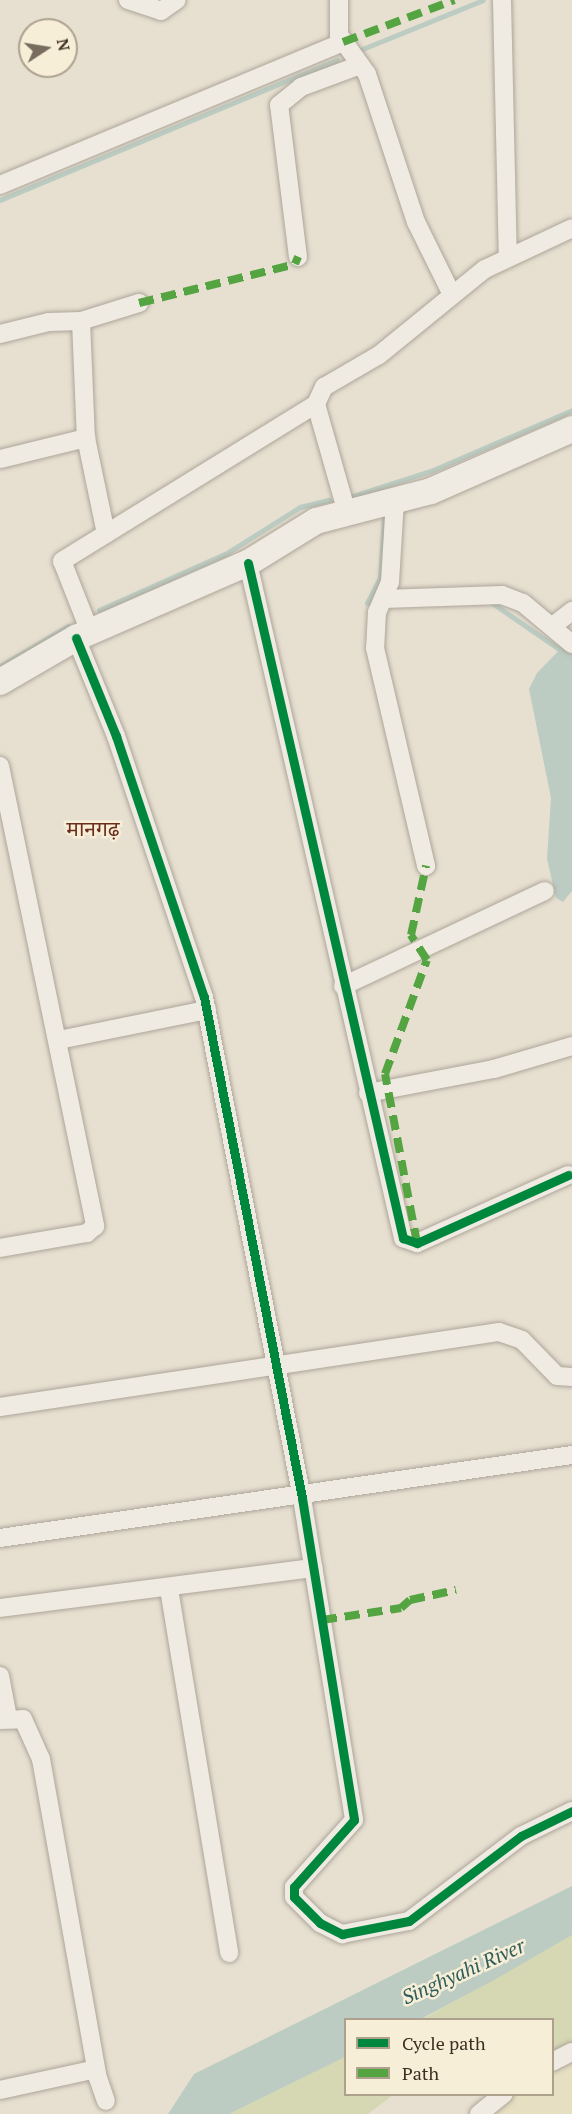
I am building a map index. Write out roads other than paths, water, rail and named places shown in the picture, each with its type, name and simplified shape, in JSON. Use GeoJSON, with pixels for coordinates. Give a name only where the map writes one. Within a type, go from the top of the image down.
{"type":"FeatureCollection","features":[{"type":"Feature","properties":{"kind":"street"},"geometry":{"type":"LineString","coordinates":[[128,0],[161,10],[177,0]]}},
{"type":"Feature","properties":{"kind":"street"},"geometry":{"type":"LineString","coordinates":[[339,0],[344,42],[360,65],[416,222],[452,295]]}},
{"type":"Feature","properties":{"kind":"street"},"geometry":{"type":"LineString","coordinates":[[501,0],[508,256]]}},
{"type":"Feature","properties":{"kind":"street"},"geometry":{"type":"LineString","coordinates":[[0,185],[344,42]]}},
{"type":"Feature","properties":{"kind":"street"},"geometry":{"type":"LineString","coordinates":[[298,257],[279,105],[301,87],[360,65]]}},
{"type":"Feature","properties":{"kind":"street"},"geometry":{"type":"LineString","coordinates":[[572,228],[508,256],[452,295],[379,355],[324,387],[316,404],[62,561],[83,634],[207,1010],[302,1498],[354,1820],[293,1890],[320,1923],[342,1934],[409,1921],[521,1836],[572,1812]]}},
{"type":"Feature","properties":{"kind":"street"},"geometry":{"type":"LineString","coordinates":[[0,334],[49,322],[81,321],[139,303]]}},
{"type":"Feature","properties":{"kind":"street"},"geometry":{"type":"LineString","coordinates":[[81,321],[87,438],[106,534]]}},
{"type":"Feature","properties":{"kind":"street"},"geometry":{"type":"LineString","coordinates":[[316,404],[347,513]]}},
{"type":"Feature","properties":{"kind":"street"},"geometry":{"type":"LineString","coordinates":[[0,682],[83,634],[248,563],[316,521],[432,491],[572,429]]}},
{"type":"Feature","properties":{"kind":"street"},"geometry":{"type":"LineString","coordinates":[[0,459],[87,438]]}},
{"type":"Feature","properties":{"kind":"street"},"geometry":{"type":"LineString","coordinates":[[395,500],[390,582],[374,627],[375,648],[426,866]]}},
{"type":"Feature","properties":{"kind":"street"},"geometry":{"type":"LineString","coordinates":[[248,563],[343,986],[403,1238],[410,1244],[568,1175]]}},
{"type":"Feature","properties":{"kind":"street"},"geometry":{"type":"LineString","coordinates":[[383,599],[487,593],[523,603],[563,633],[572,611]]}},
{"type":"Feature","properties":{"kind":"street"},"geometry":{"type":"LineString","coordinates":[[0,766],[59,1041],[95,1226],[87,1233],[0,1248]]}},
{"type":"Feature","properties":{"kind":"street"},"geometry":{"type":"LineString","coordinates":[[343,986],[434,948],[545,891]]}},
{"type":"Feature","properties":{"kind":"street"},"geometry":{"type":"LineString","coordinates":[[59,1041],[207,1010]]}},
{"type":"Feature","properties":{"kind":"street"},"geometry":{"type":"LineString","coordinates":[[368,1093],[494,1069],[572,1046]]}},
{"type":"Feature","properties":{"kind":"street"},"geometry":{"type":"LineString","coordinates":[[0,1407],[499,1332],[522,1340],[557,1376],[570,1383]]}},
{"type":"Feature","properties":{"kind":"street"},"geometry":{"type":"LineString","coordinates":[[0,1538],[302,1498],[572,1455]]}},
{"type":"Feature","properties":{"kind":"street"},"geometry":{"type":"LineString","coordinates":[[0,1608],[170,1589],[313,1568]]}},
{"type":"Feature","properties":{"kind":"street"},"geometry":{"type":"LineString","coordinates":[[170,1589],[229,1953]]}},
{"type":"Feature","properties":{"kind":"street"},"geometry":{"type":"LineString","coordinates":[[0,1676],[4,1719],[23,1719],[33,1730],[41,1759],[96,2069],[106,2101]]}},
{"type":"Feature","properties":{"kind":"street"},"geometry":{"type":"LineString","coordinates":[[554,2061],[572,2052]]}},
{"type":"Feature","properties":{"kind":"street"},"geometry":{"type":"LineString","coordinates":[[0,2090],[96,2069]]}},
{"type":"Feature","properties":{"kind":"street"},"geometry":{"type":"LineString","coordinates":[[479,2114],[502,2096]]}},
{"type":"Feature","properties":{"kind":"water"},"geometry":{"type":"Polygon","coordinates":[[[572,637],[572,891],[563,902],[556,898],[547,859],[551,798],[529,689],[537,673],[572,637]]]}},
{"type":"Feature","properties":{"kind":"water","name":"Singhyahi River"},"geometry":{"type":"Polygon","coordinates":[[[572,1886],[572,1935],[423,2018],[344,2018],[344,2057],[229,2114],[168,2114],[194,2074],[572,1886]]]}},
{"type":"Feature","properties":{"kind":"waterway"},"geometry":{"type":"LineString","coordinates":[[355,52],[483,0]]}},
{"type":"Feature","properties":{"kind":"waterway"},"geometry":{"type":"LineString","coordinates":[[0,200],[337,60]]}},
{"type":"Feature","properties":{"kind":"waterway"},"geometry":{"type":"LineString","coordinates":[[353,496],[433,470],[572,410]]}},
{"type":"Feature","properties":{"kind":"waterway"},"geometry":{"type":"LineString","coordinates":[[99,610],[225,554],[300,507],[329,500]]}},
{"type":"Feature","properties":{"kind":"waterway"},"geometry":{"type":"LineString","coordinates":[[367,603],[380,577],[384,519]]}},
{"type":"Feature","properties":{"kind":"waterway"},"geometry":{"type":"LineString","coordinates":[[492,603],[559,649]]}},
{"type":"Feature","properties":{"kind":"waterway"},"geometry":{"type":"LineString","coordinates":[[0,666],[68,626]]}},
{"type":"Feature","properties":{"kind":"district","name":"मानगढ़"},"geometry":{"type":"Point","coordinates":[93,828]}}]}
